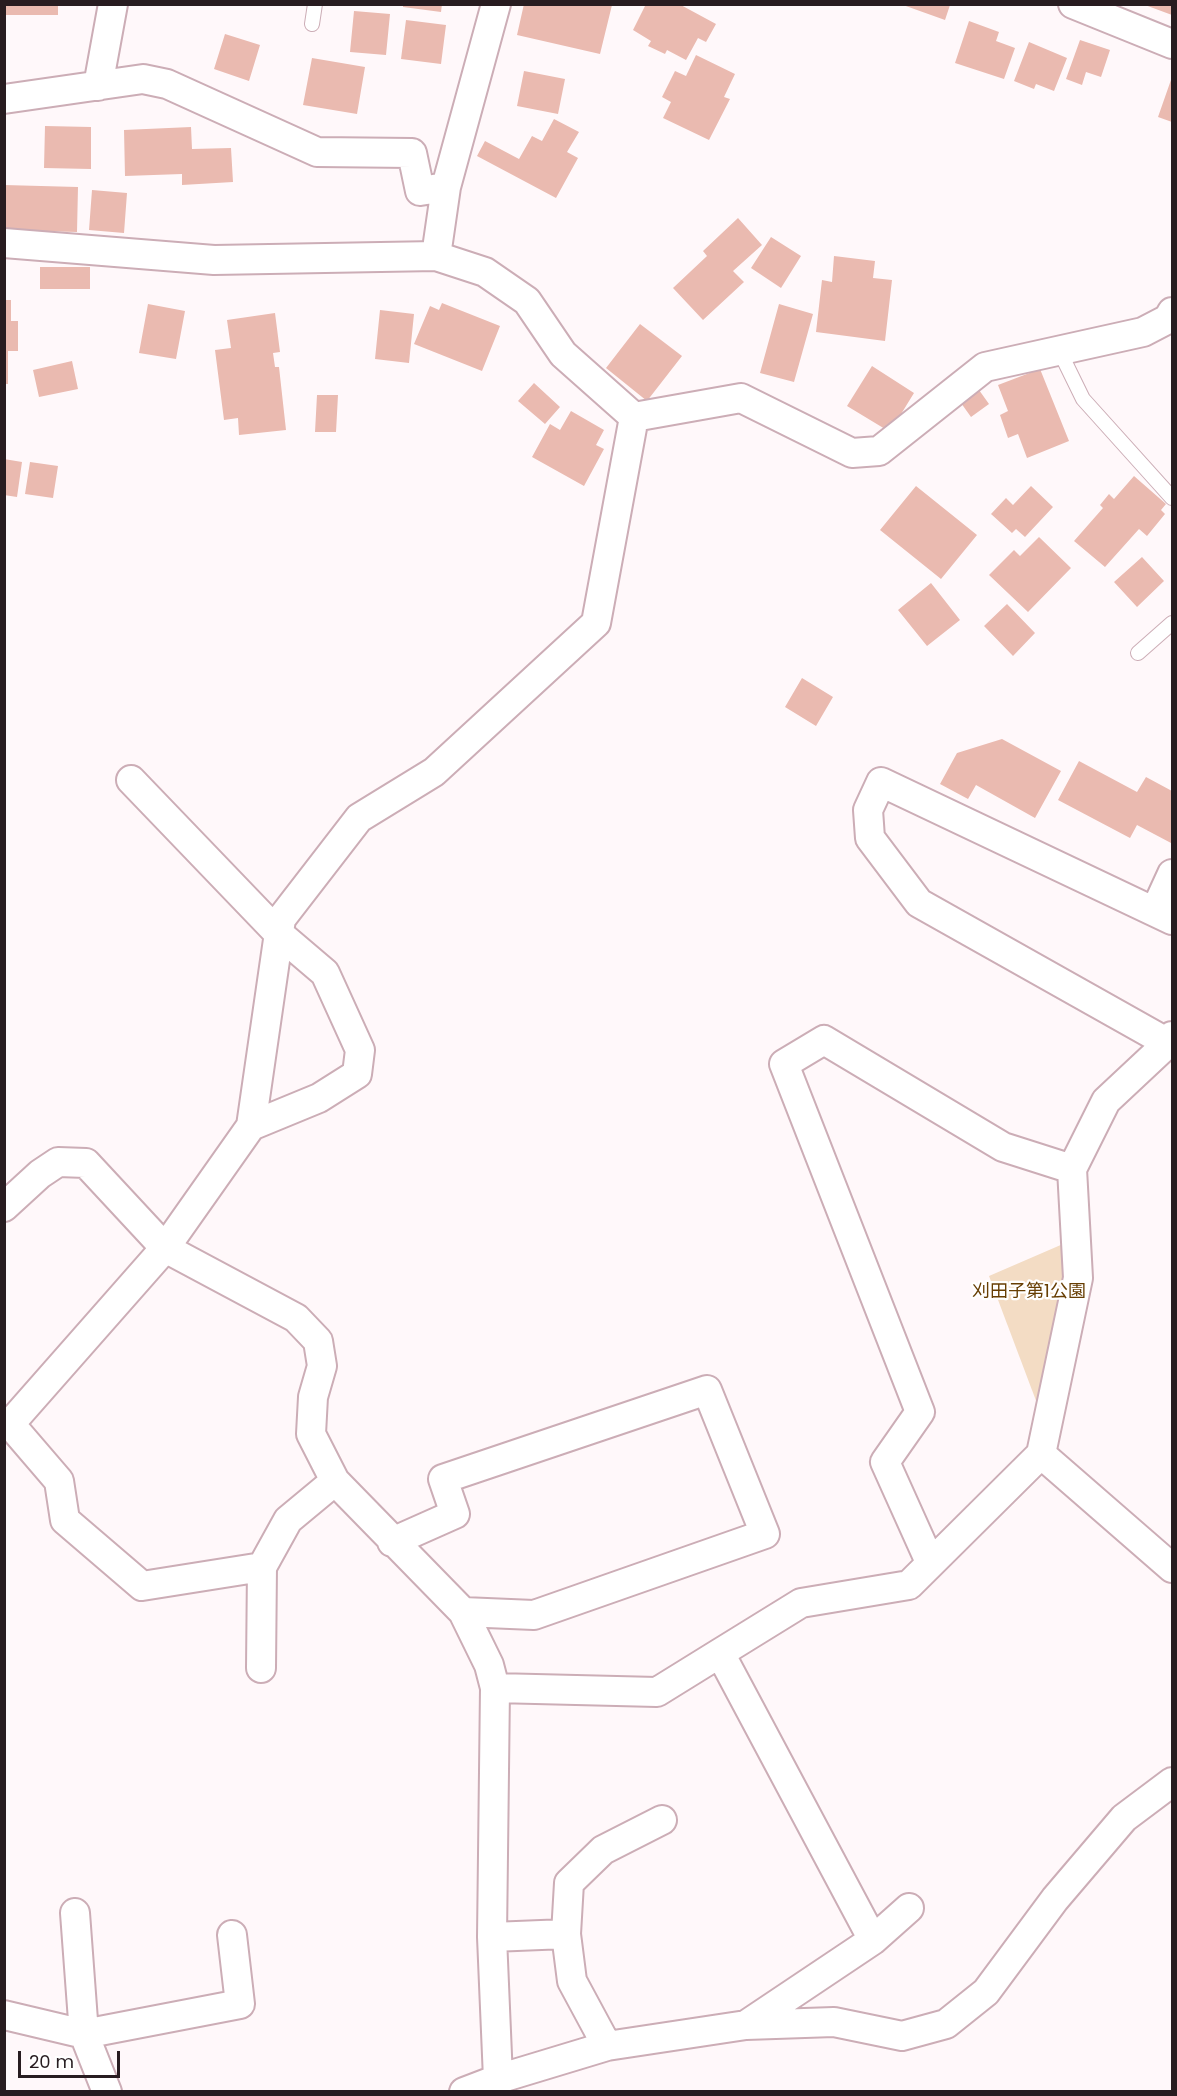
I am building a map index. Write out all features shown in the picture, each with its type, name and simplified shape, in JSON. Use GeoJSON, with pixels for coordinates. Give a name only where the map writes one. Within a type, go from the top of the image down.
{"type":"FeatureCollection","features":[{"type":"Feature","properties":{"kind":"street"},"geometry":{"type":"LineString","coordinates":[[98,86],[113,4]]}},
{"type":"Feature","properties":{"kind":"street"},"geometry":{"type":"LineString","coordinates":[[436,256],[446,187],[496,4]]}},
{"type":"Feature","properties":{"kind":"street"},"geometry":{"type":"LineString","coordinates":[[1073,4],[1173,44]]}},
{"type":"Feature","properties":{"kind":"street"},"geometry":{"type":"LineString","coordinates":[[4,99],[143,80],[167,84],[317,152],[412,153],[420,191],[446,187]]}},
{"type":"Feature","properties":{"kind":"street"},"geometry":{"type":"LineString","coordinates":[[4,243],[214,260],[436,256],[486,272],[527,301],[563,354],[634,417]]}},
{"type":"Feature","properties":{"kind":"street"},"geometry":{"type":"LineString","coordinates":[[634,417],[741,398],[852,453],[879,451],[985,367],[1143,332],[1168,319],[1173,312]]}},
{"type":"Feature","properties":{"kind":"street"},"geometry":{"type":"LineString","coordinates":[[262,1567],[142,1586],[65,1520],[59,1482],[7,1425],[165,1248],[250,1126],[281,918],[359,818],[434,772],[596,623],[634,417]]}},
{"type":"Feature","properties":{"kind":"street"},"geometry":{"type":"LineString","coordinates":[[131,780],[279,933],[326,973],[360,1050],[357,1074],[319,1098],[250,1126]]}},
{"type":"Feature","properties":{"kind":"street"},"geometry":{"type":"LineString","coordinates":[[495,1688],[657,1692],[801,1603],[909,1585],[1041,1454],[1078,1278],[1072,1169],[1106,1101],[1170,1039],[919,903],[870,838],[868,810],[881,782],[1164,916],[1173,874]]}},
{"type":"Feature","properties":{"kind":"street"},"geometry":{"type":"LineString","coordinates":[[930,1562],[885,1462],[920,1412],[784,1064],[824,1040],[1003,1147],[1072,1169]]}},
{"type":"Feature","properties":{"kind":"street"},"geometry":{"type":"LineString","coordinates":[[4,1208],[40,1174],[58,1162],[86,1163],[165,1248],[296,1318],[318,1341],[322,1366],[313,1397],[311,1434],[335,1482],[463,1612],[489,1665],[495,1688],[492,1937],[498,2079]]}},
{"type":"Feature","properties":{"kind":"street"},"geometry":{"type":"LineString","coordinates":[[392,1542],[455,1515],[443,1479],[707,1390],[765,1534],[534,1615],[463,1612]]}},
{"type":"Feature","properties":{"kind":"street"},"geometry":{"type":"LineString","coordinates":[[1041,1454],[1173,1568]]}},
{"type":"Feature","properties":{"kind":"street"},"geometry":{"type":"LineString","coordinates":[[261,1668],[262,1567],[288,1520],[335,1482]]}},
{"type":"Feature","properties":{"kind":"street"},"geometry":{"type":"LineString","coordinates":[[720,1653],[873,1940]]}},
{"type":"Feature","properties":{"kind":"street"},"geometry":{"type":"LineString","coordinates":[[464,2091],[607,2046],[746,2025],[834,2022],[902,2036],[946,2024],[986,1992],[1055,1899],[1124,1818],[1173,1782]]}},
{"type":"Feature","properties":{"kind":"street"},"geometry":{"type":"LineString","coordinates":[[607,2046],[573,1981],[566,1934],[569,1883],[603,1850],[662,1820]]}},
{"type":"Feature","properties":{"kind":"street"},"geometry":{"type":"LineString","coordinates":[[746,2025],[873,1940],[909,1908]]}},
{"type":"Feature","properties":{"kind":"street"},"geometry":{"type":"LineString","coordinates":[[75,1913],[84,2034],[107,2091]]}},
{"type":"Feature","properties":{"kind":"street"},"geometry":{"type":"LineString","coordinates":[[492,1937],[566,1934]]}},
{"type":"Feature","properties":{"kind":"street"},"geometry":{"type":"LineString","coordinates":[[4,2015],[84,2034],[240,2004],[232,1935]]}},
{"type":"Feature","properties":{"kind":"lane"},"geometry":{"type":"LineString","coordinates":[[312,24],[315,4]]}},
{"type":"Feature","properties":{"kind":"lane"},"geometry":{"type":"LineString","coordinates":[[1060,352],[1083,399],[1173,498]]}},
{"type":"Feature","properties":{"kind":"lane"},"geometry":{"type":"LineString","coordinates":[[1138,653],[1173,623]]}},
{"type":"Feature","properties":{"kind":"green space","name":"刈田子第1公園"},"geometry":{"type":"Polygon","coordinates":[[[1063,1244],[1063,1281],[1038,1406],[989,1276],[1063,1244]]]}},
{"type":"Feature","properties":{"kind":"building"},"geometry":{"type":"Polygon","coordinates":[[[4,4],[58,4],[58,15],[4,15],[4,4]]]}},
{"type":"Feature","properties":{"kind":"building"},"geometry":{"type":"Polygon","coordinates":[[[403,4],[442,4],[441,12],[403,7],[403,4]]]}},
{"type":"Feature","properties":{"kind":"building"},"geometry":{"type":"Polygon","coordinates":[[[524,4],[612,5],[600,54],[517,35],[524,4]]]}},
{"type":"Feature","properties":{"kind":"building"},"geometry":{"type":"Polygon","coordinates":[[[646,4],[679,4],[716,24],[706,42],[698,38],[686,60],[667,50],[665,54],[648,46],[651,41],[633,30],[646,4]]]}},
{"type":"Feature","properties":{"kind":"building"},"geometry":{"type":"Polygon","coordinates":[[[1172,4],[1172,15],[1145,5],[1172,4]]]}},
{"type":"Feature","properties":{"kind":"building"},"geometry":{"type":"Polygon","coordinates":[[[903,5],[950,5],[945,20],[903,5]]]}},
{"type":"Feature","properties":{"kind":"building"},"geometry":{"type":"Polygon","coordinates":[[[354,11],[390,14],[386,55],[350,52],[354,11]]]}},
{"type":"Feature","properties":{"kind":"building"},"geometry":{"type":"Polygon","coordinates":[[[406,20],[446,25],[441,64],[401,59],[406,20]]]}},
{"type":"Feature","properties":{"kind":"building"},"geometry":{"type":"Polygon","coordinates":[[[969,21],[999,32],[996,41],[1015,48],[1004,79],[955,63],[969,21]]]}},
{"type":"Feature","properties":{"kind":"building"},"geometry":{"type":"Polygon","coordinates":[[[225,34],[260,45],[249,81],[214,69],[225,34]]]}},
{"type":"Feature","properties":{"kind":"building"},"geometry":{"type":"Polygon","coordinates":[[[1080,40],[1110,50],[1101,77],[1086,72],[1082,85],[1066,79],[1080,40]]]}},
{"type":"Feature","properties":{"kind":"building"},"geometry":{"type":"Polygon","coordinates":[[[1029,42],[1067,58],[1054,91],[1036,84],[1034,89],[1014,81],[1029,42]]]}},
{"type":"Feature","properties":{"kind":"building"},"geometry":{"type":"Polygon","coordinates":[[[696,55],[735,74],[724,97],[730,99],[709,140],[663,118],[671,102],[662,97],[675,71],[686,76],[696,55]]]}},
{"type":"Feature","properties":{"kind":"building"},"geometry":{"type":"Polygon","coordinates":[[[312,58],[365,67],[357,114],[303,105],[312,58]]]}},
{"type":"Feature","properties":{"kind":"building"},"geometry":{"type":"Polygon","coordinates":[[[524,71],[565,79],[558,114],[517,106],[524,71]]]}},
{"type":"Feature","properties":{"kind":"building"},"geometry":{"type":"Polygon","coordinates":[[[1172,77],[1172,122],[1158,117],[1172,77]]]}},
{"type":"Feature","properties":{"kind":"building"},"geometry":{"type":"Polygon","coordinates":[[[554,119],[579,132],[567,152],[578,158],[556,198],[477,156],[485,141],[519,159],[532,136],[542,141],[554,119]]]}},
{"type":"Feature","properties":{"kind":"building"},"geometry":{"type":"Polygon","coordinates":[[[45,126],[91,127],[91,169],[44,168],[45,126]]]}},
{"type":"Feature","properties":{"kind":"building"},"geometry":{"type":"Polygon","coordinates":[[[191,127],[192,149],[231,148],[233,182],[182,185],[182,174],[125,176],[124,130],[191,127]]]}},
{"type":"Feature","properties":{"kind":"building"},"geometry":{"type":"Polygon","coordinates":[[[4,185],[78,187],[77,232],[4,230],[4,185]]]}},
{"type":"Feature","properties":{"kind":"building"},"geometry":{"type":"Polygon","coordinates":[[[92,190],[127,193],[124,233],[89,230],[92,190]]]}},
{"type":"Feature","properties":{"kind":"building"},"geometry":{"type":"Polygon","coordinates":[[[738,218],[762,245],[733,271],[744,282],[703,320],[673,288],[707,256],[703,251],[738,218]]]}},
{"type":"Feature","properties":{"kind":"building"},"geometry":{"type":"Polygon","coordinates":[[[771,237],[801,256],[781,288],[751,268],[771,237]]]}},
{"type":"Feature","properties":{"kind":"building"},"geometry":{"type":"Polygon","coordinates":[[[834,256],[875,261],[873,278],[892,280],[885,341],[816,332],[822,280],[832,282],[834,256]]]}},
{"type":"Feature","properties":{"kind":"building"},"geometry":{"type":"Polygon","coordinates":[[[40,267],[90,267],[90,289],[40,289],[40,267]]]}},
{"type":"Feature","properties":{"kind":"building"},"geometry":{"type":"Polygon","coordinates":[[[5,300],[11,300],[11,321],[18,321],[18,351],[8,351],[8,384],[5,384],[5,300]]]}},
{"type":"Feature","properties":{"kind":"building"},"geometry":{"type":"Polygon","coordinates":[[[442,303],[500,326],[482,371],[414,344],[430,306],[439,310],[442,303]]]}},
{"type":"Feature","properties":{"kind":"building"},"geometry":{"type":"Polygon","coordinates":[[[148,304],[185,311],[176,359],[139,353],[148,304]]]}},
{"type":"Feature","properties":{"kind":"building"},"geometry":{"type":"Polygon","coordinates":[[[779,304],[813,314],[794,382],[760,373],[779,304]]]}},
{"type":"Feature","properties":{"kind":"building"},"geometry":{"type":"Polygon","coordinates":[[[380,310],[414,314],[409,363],[375,359],[380,310]]]}},
{"type":"Feature","properties":{"kind":"building"},"geometry":{"type":"Polygon","coordinates":[[[275,313],[280,352],[273,353],[275,367],[279,367],[286,430],[239,435],[238,418],[224,420],[215,350],[231,348],[227,320],[275,313]]]}},
{"type":"Feature","properties":{"kind":"building"},"geometry":{"type":"Polygon","coordinates":[[[640,324],[682,356],[647,401],[606,368],[640,324]]]}},
{"type":"Feature","properties":{"kind":"building"},"geometry":{"type":"Polygon","coordinates":[[[72,361],[78,389],[39,397],[33,370],[72,361]]]}},
{"type":"Feature","properties":{"kind":"building"},"geometry":{"type":"Polygon","coordinates":[[[872,366],[914,393],[890,432],[847,406],[872,366]]]}},
{"type":"Feature","properties":{"kind":"building"},"geometry":{"type":"Polygon","coordinates":[[[1040,369],[1069,441],[1027,458],[1018,434],[1008,438],[1000,415],[1008,411],[998,385],[1040,369]]]}},
{"type":"Feature","properties":{"kind":"building"},"geometry":{"type":"Polygon","coordinates":[[[534,383],[560,407],[545,424],[518,401],[534,383]]]}},
{"type":"Feature","properties":{"kind":"building"},"geometry":{"type":"Polygon","coordinates":[[[979,390],[989,404],[971,417],[961,403],[979,390]]]}},
{"type":"Feature","properties":{"kind":"building"},"geometry":{"type":"Polygon","coordinates":[[[317,395],[338,395],[336,432],[315,432],[317,395]]]}},
{"type":"Feature","properties":{"kind":"building"},"geometry":{"type":"Polygon","coordinates":[[[571,411],[604,430],[596,445],[604,449],[584,486],[532,457],[550,424],[560,430],[571,411]]]}},
{"type":"Feature","properties":{"kind":"building"},"geometry":{"type":"Polygon","coordinates":[[[4,459],[22,462],[17,497],[4,495],[4,459]]]}},
{"type":"Feature","properties":{"kind":"building"},"geometry":{"type":"Polygon","coordinates":[[[30,462],[58,466],[53,498],[25,494],[30,462]]]}},
{"type":"Feature","properties":{"kind":"building"},"geometry":{"type":"Polygon","coordinates":[[[1134,476],[1166,504],[1161,510],[1165,514],[1147,536],[1139,529],[1105,567],[1074,541],[1103,508],[1100,505],[1109,494],[1114,499],[1134,476]]]}},
{"type":"Feature","properties":{"kind":"building"},"geometry":{"type":"Polygon","coordinates":[[[916,486],[977,535],[941,579],[880,530],[916,486]]]}},
{"type":"Feature","properties":{"kind":"building"},"geometry":{"type":"Polygon","coordinates":[[[1031,486],[1053,507],[1025,537],[1016,529],[1012,533],[991,514],[1006,498],[1013,505],[1031,486]]]}},
{"type":"Feature","properties":{"kind":"building"},"geometry":{"type":"Polygon","coordinates":[[[1039,537],[1071,568],[1028,612],[989,575],[1014,550],[1020,556],[1039,537]]]}},
{"type":"Feature","properties":{"kind":"building"},"geometry":{"type":"Polygon","coordinates":[[[1142,557],[1164,581],[1137,607],[1114,582],[1142,557]]]}},
{"type":"Feature","properties":{"kind":"building"},"geometry":{"type":"Polygon","coordinates":[[[931,583],[960,620],[927,646],[898,610],[931,583]]]}},
{"type":"Feature","properties":{"kind":"building"},"geometry":{"type":"Polygon","coordinates":[[[1007,604],[1035,633],[1013,656],[984,626],[1007,604]]]}},
{"type":"Feature","properties":{"kind":"building"},"geometry":{"type":"Polygon","coordinates":[[[802,678],[833,697],[816,726],[785,707],[802,678]]]}},
{"type":"Feature","properties":{"kind":"building"},"geometry":{"type":"Polygon","coordinates":[[[1002,739],[1061,771],[1035,818],[976,785],[968,799],[940,784],[957,753],[1002,739]]]}},
{"type":"Feature","properties":{"kind":"building"},"geometry":{"type":"Polygon","coordinates":[[[1079,761],[1137,792],[1146,777],[1172,791],[1171,843],[1137,825],[1130,838],[1058,800],[1079,761]]]}}]}
